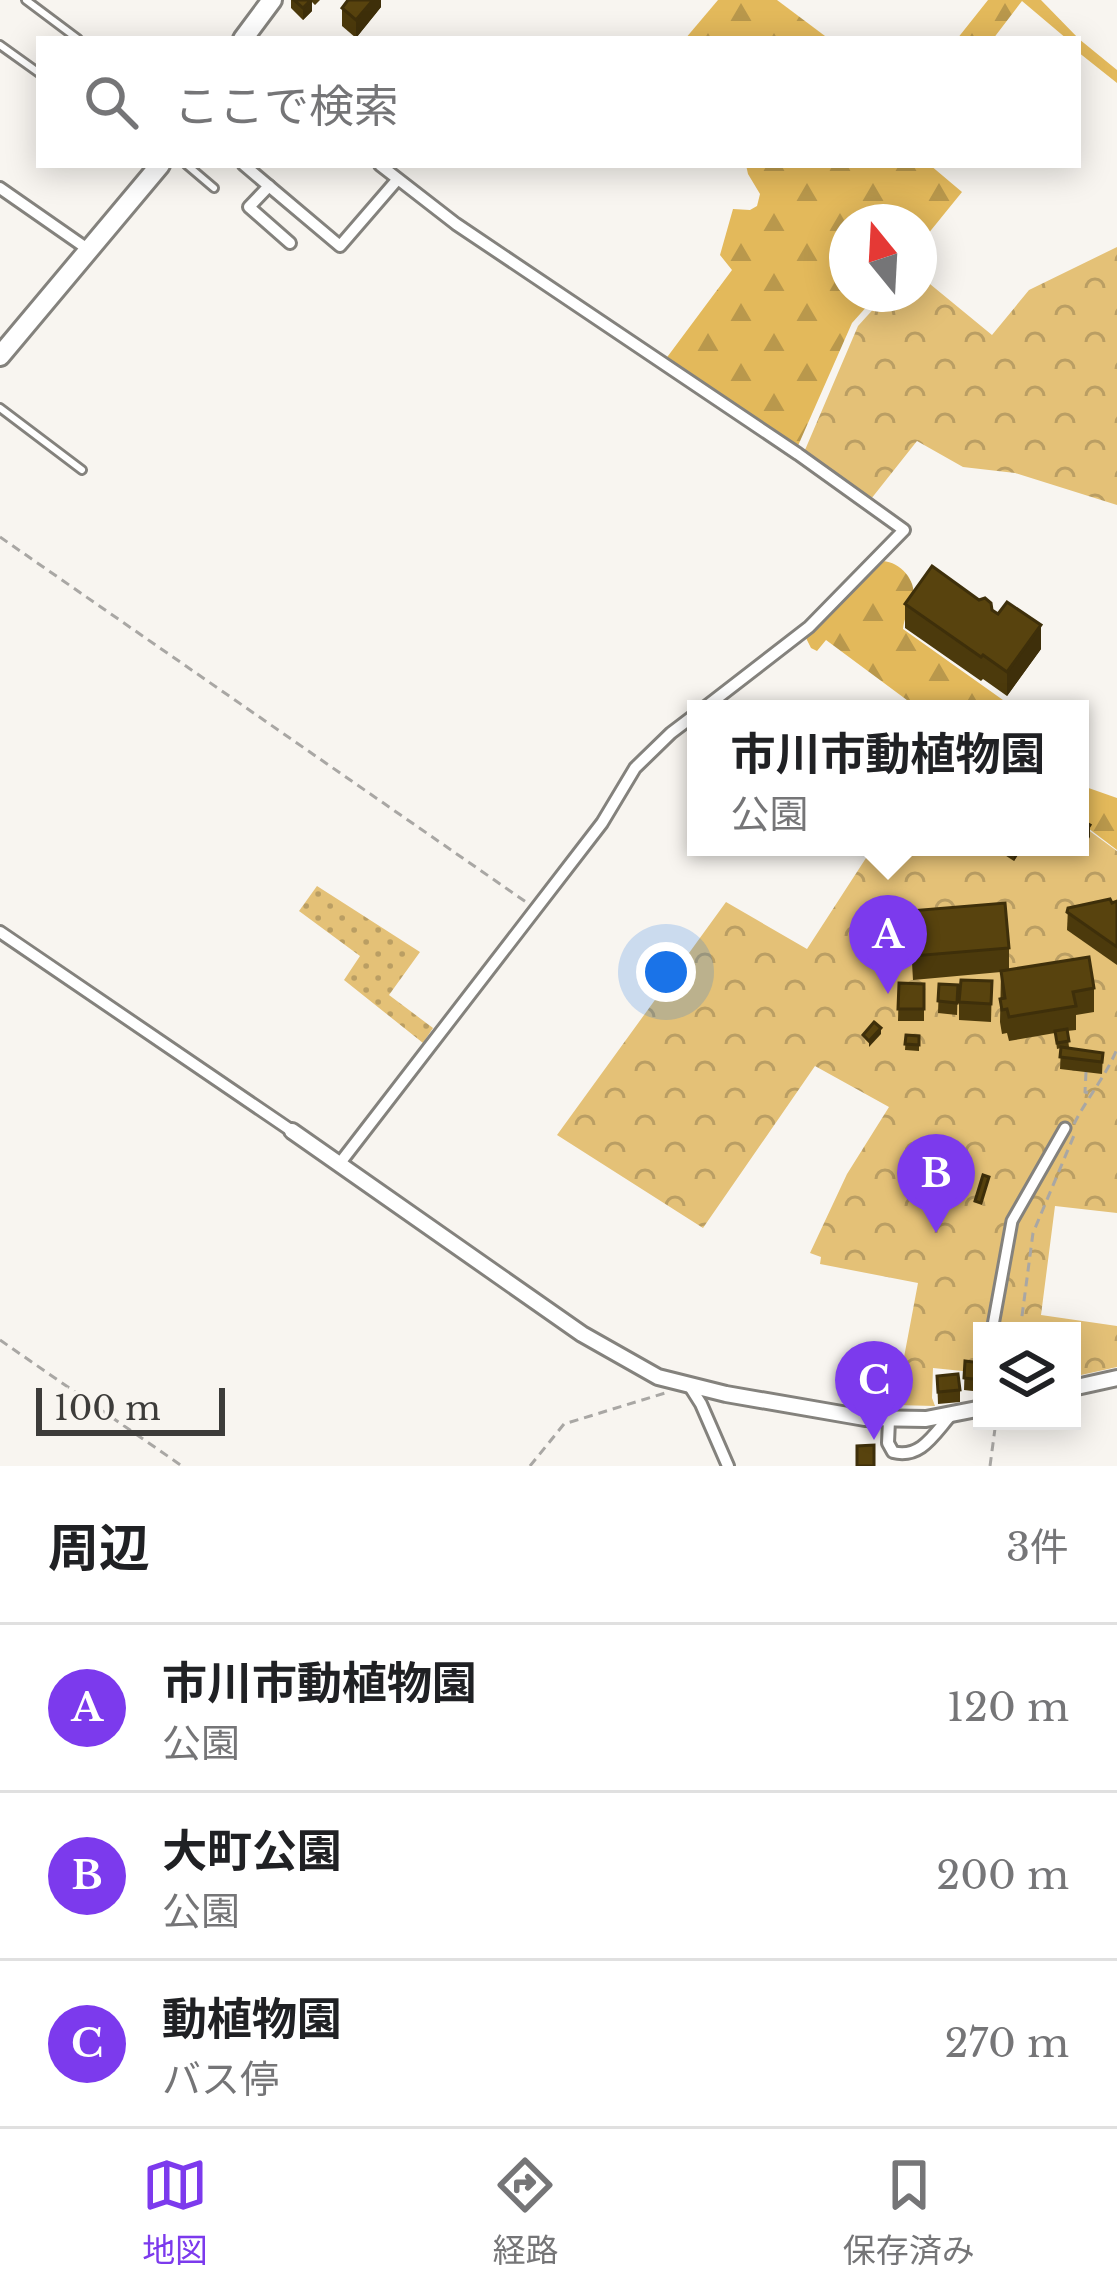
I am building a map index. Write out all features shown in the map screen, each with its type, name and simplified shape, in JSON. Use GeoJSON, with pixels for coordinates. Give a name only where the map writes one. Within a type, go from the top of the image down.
{"type":"FeatureCollection","features":[{"type":"Feature","properties":{"kind":"highway"},"geometry":{"type":"LineString","coordinates":[[245,36],[272,0]]}},
{"type":"Feature","properties":{"kind":"highway"},"geometry":{"type":"LineString","coordinates":[[0,356],[157,168]]}},
{"type":"Feature","properties":{"kind":"street"},"geometry":{"type":"LineString","coordinates":[[248,168],[340,246],[398,180]]}},
{"type":"Feature","properties":{"kind":"street"},"geometry":{"type":"LineString","coordinates":[[384,168],[456,224],[904,530],[809,627],[715,700]]}},
{"type":"Feature","properties":{"kind":"street"},"geometry":{"type":"LineString","coordinates":[[269,186],[249,207],[290,242]]}},
{"type":"Feature","properties":{"kind":"street"},"geometry":{"type":"LineString","coordinates":[[0,188],[89,250]]}},
{"type":"Feature","properties":{"kind":"street"},"geometry":{"type":"LineString","coordinates":[[340,1163],[602,823],[635,768],[687,721]]}},
{"type":"Feature","properties":{"kind":"street"},"geometry":{"type":"LineString","coordinates":[[0,932],[596,1342],[658,1376],[726,1394],[889,1420],[973,1410]]}},
{"type":"Feature","properties":{"kind":"street"},"geometry":{"type":"LineString","coordinates":[[994,1322],[1012,1221],[1065,1129]]}},
{"type":"Feature","properties":{"kind":"street"},"geometry":{"type":"LineString","coordinates":[[1081,1386],[1117,1378]]}},
{"type":"Feature","properties":{"kind":"street"},"geometry":{"type":"LineString","coordinates":[[688,1385],[728,1466]]}},
{"type":"Feature","properties":{"kind":"street"},"geometry":{"type":"LineString","coordinates":[[889,1420],[890,1448],[908,1455],[921,1448],[951,1414]]}},
{"type":"Feature","properties":{"kind":"lane"},"geometry":{"type":"LineString","coordinates":[[26,0],[73,36]]}},
{"type":"Feature","properties":{"kind":"lane"},"geometry":{"type":"LineString","coordinates":[[0,45],[36,71]]}},
{"type":"Feature","properties":{"kind":"lane"},"geometry":{"type":"LineString","coordinates":[[191,168],[214,188]]}},
{"type":"Feature","properties":{"kind":"lane"},"geometry":{"type":"LineString","coordinates":[[0,408],[82,470]]}},
{"type":"Feature","properties":{"kind":"path"},"geometry":{"type":"LineString","coordinates":[[0,537],[536,910]]}},
{"type":"Feature","properties":{"kind":"path"},"geometry":{"type":"LineString","coordinates":[[1021,1322],[1037,1217],[1076,1134],[1072,1126],[1117,1048]]}},
{"type":"Feature","properties":{"kind":"path"},"geometry":{"type":"LineString","coordinates":[[1086,1072],[1085,1092],[1090,1094]]}},
{"type":"Feature","properties":{"kind":"path"},"geometry":{"type":"LineString","coordinates":[[0,1340],[182,1466]]}},
{"type":"Feature","properties":{"kind":"path"},"geometry":{"type":"LineString","coordinates":[[530,1466],[564,1424],[688,1385]]}},
{"type":"Feature","properties":{"kind":"path"},"geometry":{"type":"LineString","coordinates":[[990,1466],[995,1430]]}},
{"type":"Feature","properties":{"kind":"green space"},"geometry":{"type":"Polygon","coordinates":[[[718,0],[777,0],[825,36],[688,36],[718,0]]]}},
{"type":"Feature","properties":{"kind":"green space"},"geometry":{"type":"Polygon","coordinates":[[[988,0],[1041,0],[1076,36],[1063,36],[1022,1],[995,36],[959,36],[988,0]]]}},
{"type":"Feature","properties":{"kind":"green space"},"geometry":{"type":"Polygon","coordinates":[[[1081,41],[1117,70],[1117,83],[1081,54],[1081,41]]]}},
{"type":"Feature","properties":{"kind":"green space"},"geometry":{"type":"Polygon","coordinates":[[[747,168],[934,168],[962,192],[937,223],[937,204],[829,204],[829,312],[862,312],[852,323],[797,448],[665,360],[732,270],[720,255],[733,209],[750,210],[757,206],[760,194],[747,168]]]}},
{"type":"Feature","properties":{"kind":"green space"},"geometry":{"type":"Polygon","coordinates":[[[1117,247],[1117,505],[1015,473],[963,467],[917,441],[871,499],[805,450],[858,326],[871,312],[937,312],[937,290],[992,335],[1029,290],[1117,247]]]}},
{"type":"Feature","properties":{"kind":"green space"},"geometry":{"type":"Polygon","coordinates":[[[883,561],[889,562],[901,568],[912,585],[903,629],[1003,700],[907,700],[826,640],[817,651],[806,638],[883,561]]]}},
{"type":"Feature","properties":{"kind":"green space"},"geometry":{"type":"Polygon","coordinates":[[[1089,788],[1117,798],[1117,850],[1089,829],[1089,788]]]}},
{"type":"Feature","properties":{"kind":"green space"},"geometry":{"type":"Polygon","coordinates":[[[1089,831],[1117,851],[1117,1213],[1055,1206],[1041,1315],[1117,1326],[1117,1367],[1081,1375],[1081,1322],[973,1322],[973,1372],[933,1368],[935,1406],[895,1405],[918,1283],[820,1264],[821,1257],[810,1253],[847,1174],[889,1107],[815,1066],[703,1228],[557,1135],[726,902],[807,949],[866,856],[1089,856],[1089,831]]]}},
{"type":"Feature","properties":{"kind":"green space"},"geometry":{"type":"Polygon","coordinates":[[[317,886],[420,952],[389,995],[433,1028],[423,1043],[344,980],[360,956],[299,911],[317,886]]]}},
{"type":"Feature","properties":{"kind":"building"},"geometry":{"type":"Polygon","coordinates":[[[348,0],[373,0],[356,20],[342,8],[348,0]]]}},
{"type":"Feature","properties":{"kind":"building"},"geometry":{"type":"Polygon","coordinates":[[[932,566],[979,600],[985,598],[998,614],[1007,602],[1041,625],[1007,672],[905,604],[932,566]]]}},
{"type":"Feature","properties":{"kind":"building"},"geometry":{"type":"Polygon","coordinates":[[[1117,901],[1117,947],[1067,912],[1117,901]]]}},
{"type":"Feature","properties":{"kind":"building"},"geometry":{"type":"Polygon","coordinates":[[[1005,903],[1009,948],[913,956],[909,911],[1005,903]]]}},
{"type":"Feature","properties":{"kind":"building"},"geometry":{"type":"Polygon","coordinates":[[[1089,957],[1094,988],[1073,992],[1076,1006],[1009,1017],[1007,1009],[1002,1010],[1001,971],[1089,957]]]}},
{"type":"Feature","properties":{"kind":"building"},"geometry":{"type":"Polygon","coordinates":[[[961,980],[992,981],[991,1004],[959,1002],[961,980]]]}},
{"type":"Feature","properties":{"kind":"building"},"geometry":{"type":"Polygon","coordinates":[[[899,983],[924,984],[924,1009],[898,1009],[899,983]]]}},
{"type":"Feature","properties":{"kind":"building"},"geometry":{"type":"Polygon","coordinates":[[[939,984],[958,985],[957,1003],[938,1001],[939,984]]]}},
{"type":"Feature","properties":{"kind":"building"},"geometry":{"type":"Polygon","coordinates":[[[874,1022],[881,1028],[869,1041],[863,1035],[874,1022]]]}},
{"type":"Feature","properties":{"kind":"building"},"geometry":{"type":"Polygon","coordinates":[[[1067,1029],[1069,1041],[1057,1043],[1055,1031],[1067,1029]]]}},
{"type":"Feature","properties":{"kind":"building"},"geometry":{"type":"Polygon","coordinates":[[[906,1035],[919,1036],[919,1045],[905,1044],[906,1035]]]}},
{"type":"Feature","properties":{"kind":"building"},"geometry":{"type":"Polygon","coordinates":[[[1061,1047],[1103,1053],[1102,1062],[1060,1057],[1061,1047]]]}},
{"type":"Feature","properties":{"kind":"building"},"geometry":{"type":"Polygon","coordinates":[[[983,1175],[989,1177],[981,1203],[975,1201],[983,1175]]]}},
{"type":"Feature","properties":{"kind":"building"},"geometry":{"type":"Polygon","coordinates":[[[965,1361],[973,1362],[973,1379],[964,1378],[965,1361]]]}},
{"type":"Feature","properties":{"kind":"building"},"geometry":{"type":"Polygon","coordinates":[[[958,1374],[960,1390],[938,1392],[937,1376],[958,1374]]]}},
{"type":"Feature","properties":{"kind":"building"},"geometry":{"type":"Polygon","coordinates":[[[874,1445],[874,1466],[857,1466],[857,1446],[874,1445]]]}},
{"type":"Feature","properties":{"kind":"place","name":"市川市動植物園"},"geometry":{"type":"Point","coordinates":[888,994]}},
{"type":"Feature","properties":{"kind":"place","name":"大町公園"},"geometry":{"type":"Point","coordinates":[936,1233]}},
{"type":"Feature","properties":{"kind":"place","name":"動植物園"},"geometry":{"type":"Point","coordinates":[874,1440]}}]}
